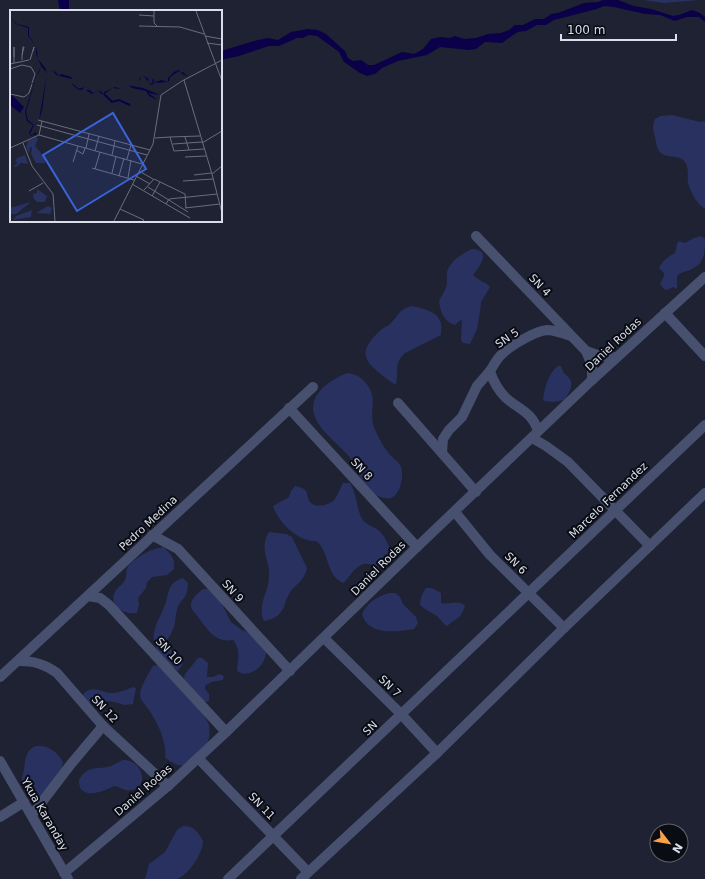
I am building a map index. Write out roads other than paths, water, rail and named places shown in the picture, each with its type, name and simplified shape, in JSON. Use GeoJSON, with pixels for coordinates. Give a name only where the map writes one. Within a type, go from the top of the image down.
{"type":"FeatureCollection","features":[{"type":"Feature","properties":{"kind":"street","name":"SN 4"},"geometry":{"type":"LineString","coordinates":[[476,236],[586,351],[608,358],[616,357]]}},
{"type":"Feature","properties":{"kind":"street","name":"Daniel Rodas"},"geometry":{"type":"LineString","coordinates":[[66,876],[168,786],[226,732],[616,357],[705,277]]}},
{"type":"Feature","properties":{"kind":"street"},"geometry":{"type":"LineString","coordinates":[[665,313],[705,356]]}},
{"type":"Feature","properties":{"kind":"street","name":"SN 5"},"geometry":{"type":"LineString","coordinates":[[442,452],[443,439],[449,430],[462,417],[477,386],[501,355],[509,348],[545,330],[552,330],[572,336]]}},
{"type":"Feature","properties":{"kind":"street","name":"SN 4"},"geometry":{"type":"LineString","coordinates":[[586,351],[592,366],[592,380]]}},
{"type":"Feature","properties":{"kind":"street"},"geometry":{"type":"LineString","coordinates":[[490,371],[501,392],[506,398],[529,415],[535,422],[535,435],[546,446],[568,462],[650,546]]}},
{"type":"Feature","properties":{"kind":"street","name":"Pedro Medina"},"geometry":{"type":"LineString","coordinates":[[0,677],[313,387]]}},
{"type":"Feature","properties":{"kind":"street"},"geometry":{"type":"LineString","coordinates":[[398,403],[476,492]]}},
{"type":"Feature","properties":{"kind":"street","name":"SN 8"},"geometry":{"type":"LineString","coordinates":[[289,408],[417,547]]}},
{"type":"Feature","properties":{"kind":"street","name":"Marcelo Fernandez"},"geometry":{"type":"LineString","coordinates":[[528,593],[705,425]]}},
{"type":"Feature","properties":{"kind":"street"},"geometry":{"type":"LineString","coordinates":[[305,875],[437,752],[705,493]]}},
{"type":"Feature","properties":{"kind":"street","name":"SN 6"},"geometry":{"type":"LineString","coordinates":[[454,512],[490,554],[564,628]]}},
{"type":"Feature","properties":{"kind":"street","name":"SN 9"},"geometry":{"type":"LineString","coordinates":[[152,535],[178,549],[290,671]]}},
{"type":"Feature","properties":{"kind":"street","name":"SN"},"geometry":{"type":"LineString","coordinates":[[228,879],[528,593]]}},
{"type":"Feature","properties":{"kind":"street","name":"SN 10"},"geometry":{"type":"LineString","coordinates":[[88,596],[100,598],[109,605],[226,732]]}},
{"type":"Feature","properties":{"kind":"street","name":"SN 7"},"geometry":{"type":"LineString","coordinates":[[324,638],[437,752]]}},
{"type":"Feature","properties":{"kind":"street","name":"SN 12"},"geometry":{"type":"LineString","coordinates":[[19,661],[38,662],[58,673],[103,726],[168,786]]}},
{"type":"Feature","properties":{"kind":"street"},"geometry":{"type":"LineString","coordinates":[[32,815],[71,764],[103,726]]}},
{"type":"Feature","properties":{"kind":"street","name":"SN 11"},"geometry":{"type":"LineString","coordinates":[[198,758],[274,836],[305,875]]}},
{"type":"Feature","properties":{"kind":"street","name":"Ykua Karanday"},"geometry":{"type":"LineString","coordinates":[[0,761],[66,876]]}},
{"type":"Feature","properties":{"kind":"street"},"geometry":{"type":"LineString","coordinates":[[0,817],[24,802]]}}]}
